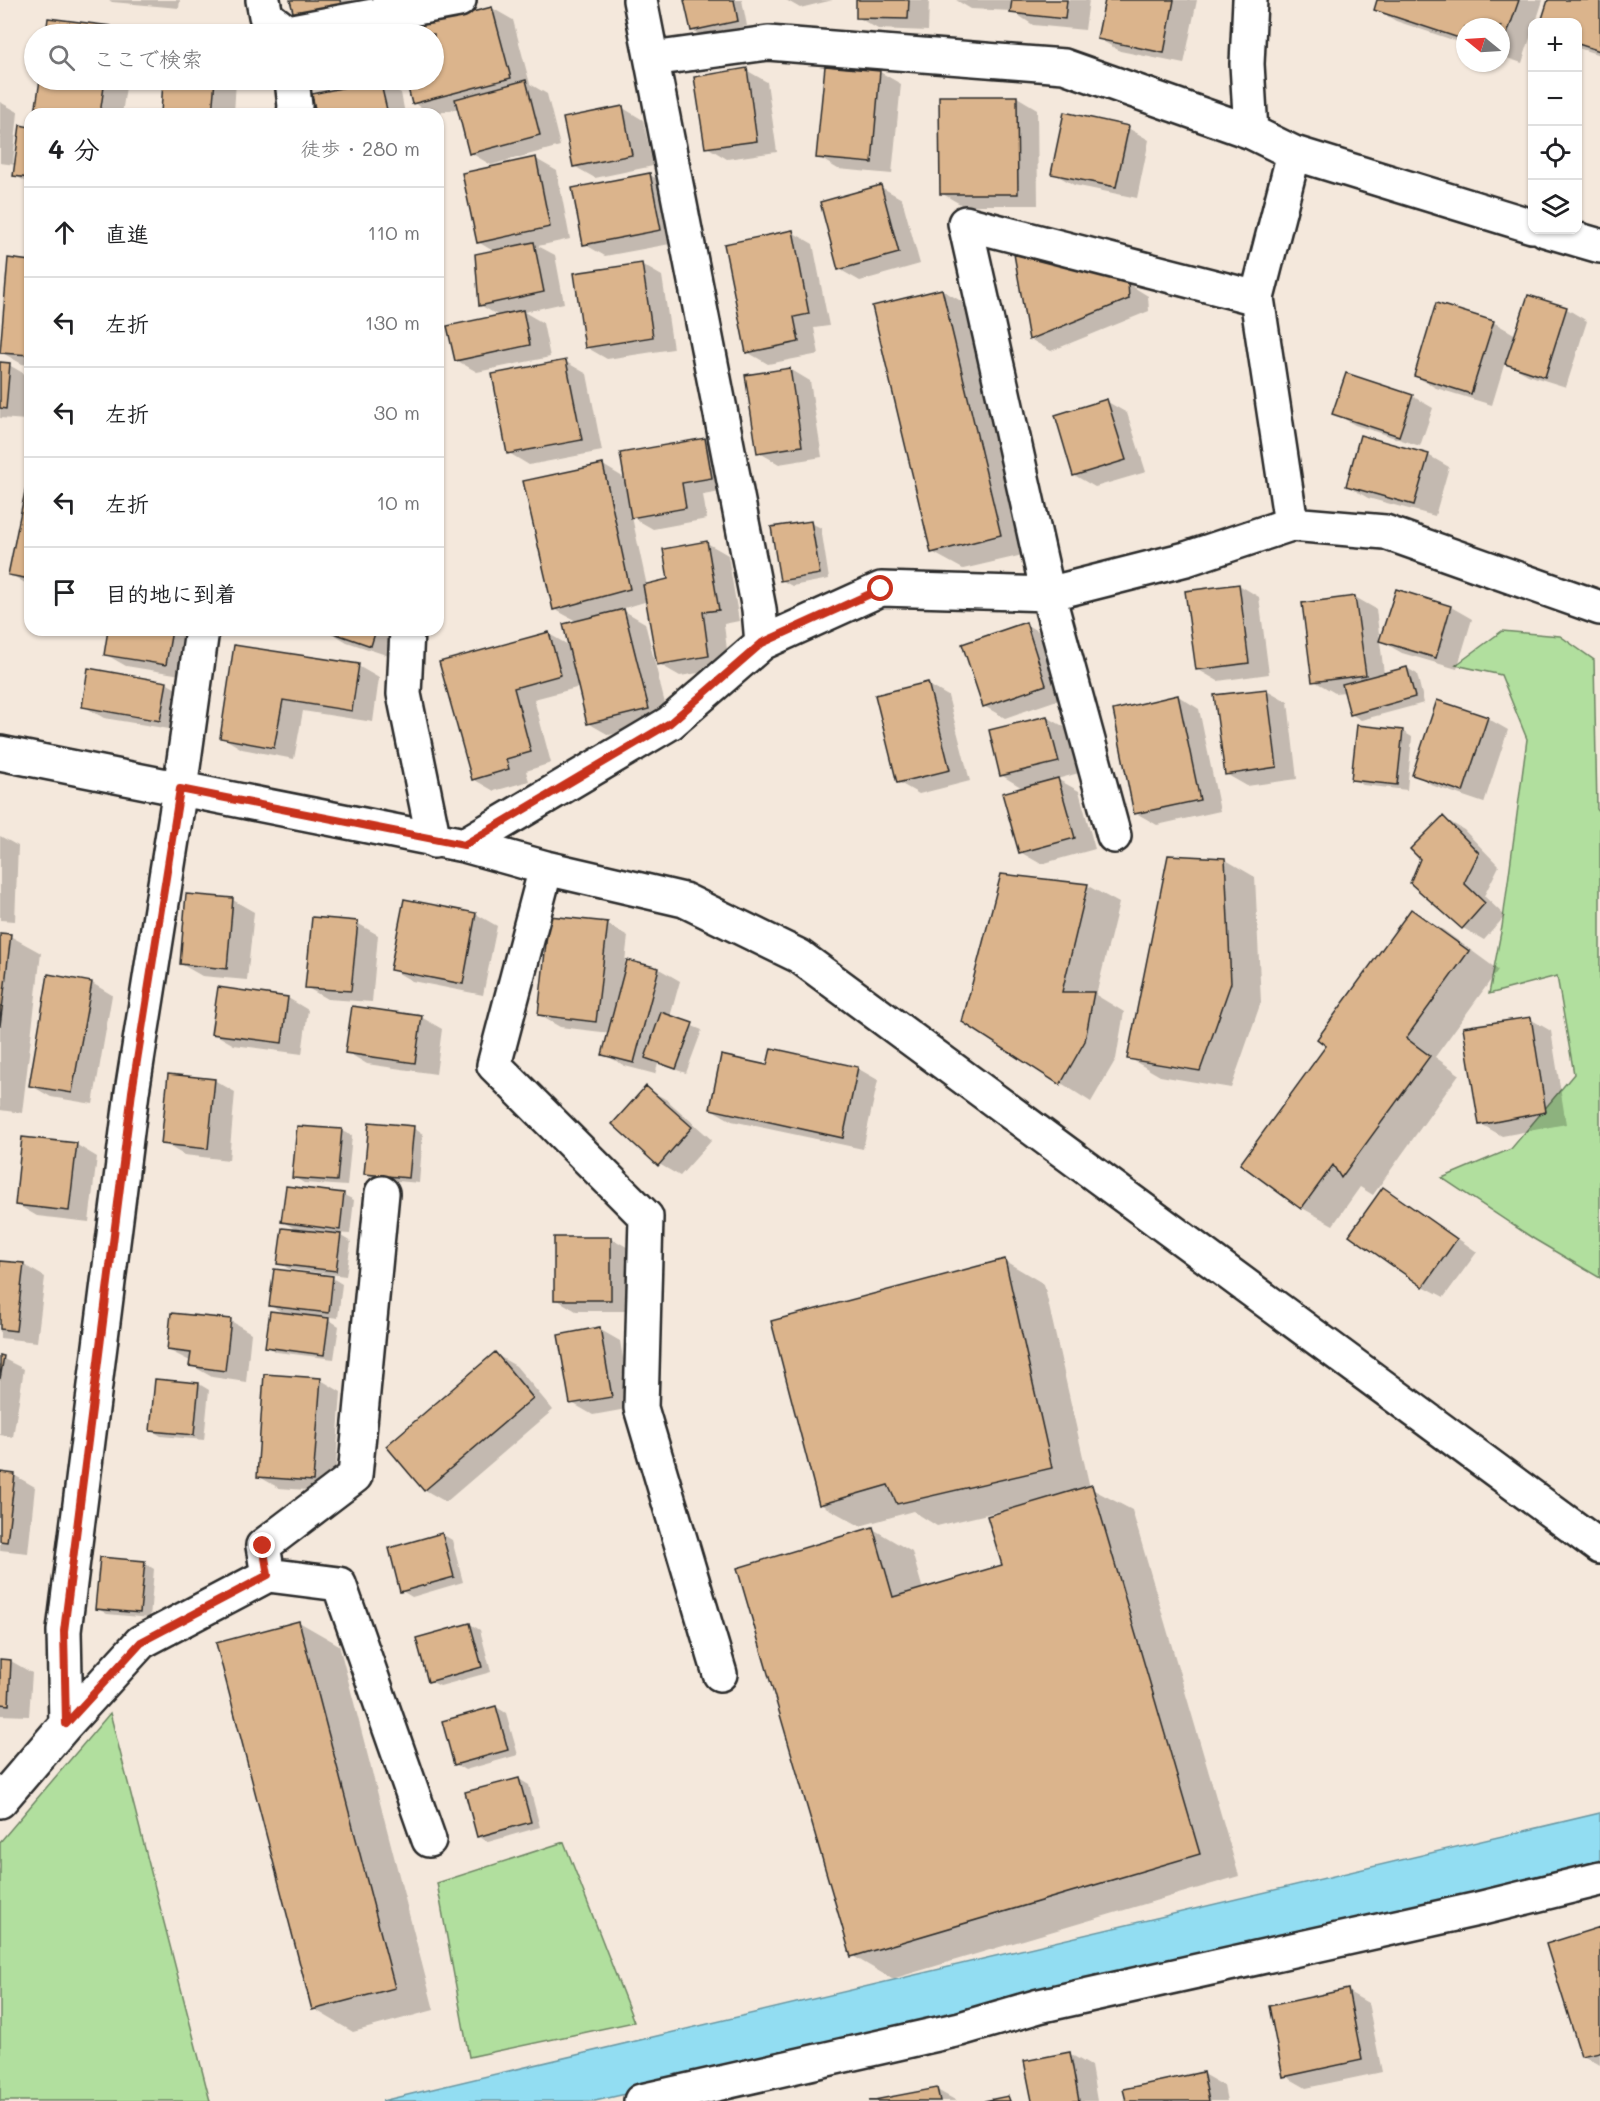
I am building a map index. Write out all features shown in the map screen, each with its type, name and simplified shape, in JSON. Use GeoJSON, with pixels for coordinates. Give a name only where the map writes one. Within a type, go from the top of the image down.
{"type":"FeatureCollection","features":[{"type":"Feature","properties":{"kind":"street"},"geometry":{"type":"LineString","coordinates":[[263,0],[266,16],[276,24]]}},
{"type":"Feature","properties":{"kind":"street"},"geometry":{"type":"LineString","coordinates":[[334,24],[459,0]]}},
{"type":"Feature","properties":{"kind":"street"},"geometry":{"type":"LineString","coordinates":[[640,0],[759,609],[762,643]]}},
{"type":"Feature","properties":{"kind":"street"},"geometry":{"type":"LineString","coordinates":[[1250,0],[1247,64],[1251,132]]}},
{"type":"Feature","properties":{"kind":"street"},"geometry":{"type":"LineString","coordinates":[[652,58],[768,43],[1064,66],[1251,132],[1294,153],[1528,224]]}},
{"type":"Feature","properties":{"kind":"street"},"geometry":{"type":"LineString","coordinates":[[293,90],[295,108]]}},
{"type":"Feature","properties":{"kind":"street"},"geometry":{"type":"LineString","coordinates":[[1291,524],[1257,298],[1294,153]]}},
{"type":"Feature","properties":{"kind":"street"},"geometry":{"type":"LineString","coordinates":[[1114,836],[1048,594],[965,223],[1257,298]]}},
{"type":"Feature","properties":{"kind":"street"},"geometry":{"type":"LineString","coordinates":[[1559,234],[1600,246]]}},
{"type":"Feature","properties":{"kind":"street"},"geometry":{"type":"LineString","coordinates":[[449,843],[670,723],[762,643],[881,589],[1048,594],[1186,559],[1291,524],[1385,532],[1600,608]]}},
{"type":"Feature","properties":{"kind":"street"},"geometry":{"type":"LineString","coordinates":[[66,1724],[64,1631],[132,1092],[180,789],[201,636]]}},
{"type":"Feature","properties":{"kind":"street"},"geometry":{"type":"LineString","coordinates":[[407,636],[404,694],[449,843]]}},
{"type":"Feature","properties":{"kind":"street"},"geometry":{"type":"LineString","coordinates":[[0,753],[449,843],[684,900],[799,956],[1600,1547]]}},
{"type":"Feature","properties":{"kind":"street"},"geometry":{"type":"LineString","coordinates":[[546,868],[494,1065],[646,1217],[641,1408],[720,1674]]}},
{"type":"Feature","properties":{"kind":"street"},"geometry":{"type":"LineString","coordinates":[[268,1575],[263,1546],[355,1476],[382,1193]]}},
{"type":"Feature","properties":{"kind":"street"},"geometry":{"type":"LineString","coordinates":[[0,1801],[141,1642],[268,1575],[339,1584],[429,1840]]}},
{"type":"Feature","properties":{"kind":"street"},"geometry":{"type":"LineString","coordinates":[[641,2101],[960,2029],[1039,2006],[1478,1910],[1600,1879]]}},
{"type":"Feature","properties":{"kind":"green space"},"geometry":{"type":"Polygon","coordinates":[[[1502,631],[1560,636],[1594,660],[1597,809],[1600,813],[1600,1278],[1534,1239],[1442,1178],[1511,1149],[1574,1074],[1557,976],[1489,994],[1502,927],[1527,739],[1501,675],[1456,665],[1502,631]]]}},
{"type":"Feature","properties":{"kind":"green space"},"geometry":{"type":"Polygon","coordinates":[[[110,1713],[210,2101],[0,2101],[0,1842],[110,1713]]]}},
{"type":"Feature","properties":{"kind":"green space"},"geometry":{"type":"Polygon","coordinates":[[[564,1842],[634,2022],[469,2057],[437,1883],[564,1842]]]}},
{"type":"Feature","properties":{"kind":"water"},"geometry":{"type":"Polygon","coordinates":[[[1600,1813],[1600,1872],[595,2101],[382,2101],[1600,1813]]]}},
{"type":"Feature","properties":{"kind":"building"},"geometry":{"type":"Polygon","coordinates":[[[290,0],[340,0],[341,5],[294,16],[290,0]]]}},
{"type":"Feature","properties":{"kind":"building"},"geometry":{"type":"Polygon","coordinates":[[[684,0],[734,0],[738,21],[691,31],[684,0]]]}},
{"type":"Feature","properties":{"kind":"building"},"geometry":{"type":"Polygon","coordinates":[[[856,0],[909,0],[908,19],[856,18],[856,0]]]}},
{"type":"Feature","properties":{"kind":"building"},"geometry":{"type":"Polygon","coordinates":[[[1012,0],[1067,0],[1065,19],[1010,13],[1012,0]]]}},
{"type":"Feature","properties":{"kind":"building"},"geometry":{"type":"Polygon","coordinates":[[[1105,0],[1174,0],[1164,53],[1097,39],[1105,0]]]}},
{"type":"Feature","properties":{"kind":"building"},"geometry":{"type":"Polygon","coordinates":[[[1377,0],[1519,0],[1510,26],[1510,18],[1456,18],[1456,37],[1374,10],[1377,0]]]}},
{"type":"Feature","properties":{"kind":"building"},"geometry":{"type":"Polygon","coordinates":[[[1548,0],[1600,0],[1600,51],[1582,45],[1582,18],[1542,18],[1548,0]]]}},
{"type":"Feature","properties":{"kind":"building"},"geometry":{"type":"Polygon","coordinates":[[[492,7],[511,78],[412,104],[408,90],[444,90],[444,24],[425,24],[492,7]]]}},
{"type":"Feature","properties":{"kind":"building"},"geometry":{"type":"Polygon","coordinates":[[[48,18],[95,24],[47,24],[48,18]]]}},
{"type":"Feature","properties":{"kind":"building"},"geometry":{"type":"Polygon","coordinates":[[[825,66],[880,71],[872,163],[816,158],[825,66]]]}},
{"type":"Feature","properties":{"kind":"building"},"geometry":{"type":"Polygon","coordinates":[[[747,68],[757,141],[705,148],[694,77],[747,68]]]}},
{"type":"Feature","properties":{"kind":"building"},"geometry":{"type":"Polygon","coordinates":[[[526,80],[540,135],[469,154],[455,99],[526,80]]]}},
{"type":"Feature","properties":{"kind":"building"},"geometry":{"type":"Polygon","coordinates":[[[38,90],[104,90],[101,108],[36,108],[38,90]]]}},
{"type":"Feature","properties":{"kind":"building"},"geometry":{"type":"Polygon","coordinates":[[[162,90],[214,90],[213,108],[161,108],[162,90]]]}},
{"type":"Feature","properties":{"kind":"building"},"geometry":{"type":"Polygon","coordinates":[[[331,90],[382,90],[387,108],[315,108],[312,94],[331,90]]]}},
{"type":"Feature","properties":{"kind":"building"},"geometry":{"type":"Polygon","coordinates":[[[939,96],[1017,96],[1018,194],[940,194],[939,96]]]}},
{"type":"Feature","properties":{"kind":"building"},"geometry":{"type":"Polygon","coordinates":[[[623,106],[632,155],[573,167],[563,118],[623,106]]]}},
{"type":"Feature","properties":{"kind":"building"},"geometry":{"type":"Polygon","coordinates":[[[1064,112],[1129,126],[1116,187],[1051,174],[1064,112]]]}},
{"type":"Feature","properties":{"kind":"building"},"geometry":{"type":"Polygon","coordinates":[[[20,125],[24,126],[24,177],[13,176],[20,125]]]}},
{"type":"Feature","properties":{"kind":"building"},"geometry":{"type":"Polygon","coordinates":[[[536,157],[550,227],[477,243],[462,173],[536,157]]]}},
{"type":"Feature","properties":{"kind":"building"},"geometry":{"type":"Polygon","coordinates":[[[650,173],[661,230],[583,245],[572,188],[650,173]]]}},
{"type":"Feature","properties":{"kind":"building"},"geometry":{"type":"Polygon","coordinates":[[[881,185],[899,253],[838,270],[820,202],[881,185]]]}},
{"type":"Feature","properties":{"kind":"building"},"geometry":{"type":"Polygon","coordinates":[[[793,230],[809,314],[794,317],[799,342],[746,353],[724,244],[793,230]]]}},
{"type":"Feature","properties":{"kind":"building"},"geometry":{"type":"Polygon","coordinates":[[[534,242],[544,292],[479,306],[475,254],[534,242]]]}},
{"type":"Feature","properties":{"kind":"building"},"geometry":{"type":"Polygon","coordinates":[[[1014,254],[1128,282],[1129,299],[1029,340],[1014,254]]]}},
{"type":"Feature","properties":{"kind":"building"},"geometry":{"type":"Polygon","coordinates":[[[8,258],[24,260],[24,355],[0,353],[8,258]]]}},
{"type":"Feature","properties":{"kind":"building"},"geometry":{"type":"Polygon","coordinates":[[[642,263],[653,337],[585,348],[574,273],[642,263]]]}},
{"type":"Feature","properties":{"kind":"building"},"geometry":{"type":"Polygon","coordinates":[[[942,289],[1001,535],[931,553],[872,306],[942,289]]]}},
{"type":"Feature","properties":{"kind":"building"},"geometry":{"type":"Polygon","coordinates":[[[1528,295],[1567,307],[1545,377],[1505,364],[1528,295]]]}},
{"type":"Feature","properties":{"kind":"building"},"geometry":{"type":"Polygon","coordinates":[[[1436,303],[1494,321],[1471,394],[1414,376],[1436,303]]]}},
{"type":"Feature","properties":{"kind":"building"},"geometry":{"type":"Polygon","coordinates":[[[523,310],[530,345],[455,361],[447,326],[523,310]]]}},
{"type":"Feature","properties":{"kind":"building"},"geometry":{"type":"Polygon","coordinates":[[[566,360],[582,440],[507,454],[492,374],[566,360]]]}},
{"type":"Feature","properties":{"kind":"building"},"geometry":{"type":"Polygon","coordinates":[[[0,362],[10,363],[6,409],[0,408],[0,362]]]}},
{"type":"Feature","properties":{"kind":"building"},"geometry":{"type":"Polygon","coordinates":[[[790,368],[802,446],[757,453],[745,375],[790,368]]]}},
{"type":"Feature","properties":{"kind":"building"},"geometry":{"type":"Polygon","coordinates":[[[1346,373],[1413,395],[1399,436],[1332,414],[1346,373]]]}},
{"type":"Feature","properties":{"kind":"building"},"geometry":{"type":"Polygon","coordinates":[[[1107,399],[1126,460],[1073,476],[1055,415],[1107,399]]]}},
{"type":"Feature","properties":{"kind":"building"},"geometry":{"type":"Polygon","coordinates":[[[1360,435],[1429,454],[1414,505],[1346,486],[1360,435]]]}},
{"type":"Feature","properties":{"kind":"building"},"geometry":{"type":"Polygon","coordinates":[[[705,438],[712,478],[682,483],[686,508],[631,518],[620,453],[705,438]]]}},
{"type":"Feature","properties":{"kind":"building"},"geometry":{"type":"Polygon","coordinates":[[[603,464],[630,589],[553,610],[523,481],[603,464]]]}},
{"type":"Feature","properties":{"kind":"building"},"geometry":{"type":"Polygon","coordinates":[[[24,496],[24,578],[8,575],[24,496]]]}},
{"type":"Feature","properties":{"kind":"building"},"geometry":{"type":"Polygon","coordinates":[[[811,521],[820,574],[780,581],[771,527],[811,521]]]}},
{"type":"Feature","properties":{"kind":"building"},"geometry":{"type":"Polygon","coordinates":[[[707,541],[719,610],[703,612],[709,656],[657,665],[643,585],[668,579],[663,549],[707,541]]]}},
{"type":"Feature","properties":{"kind":"building"},"geometry":{"type":"Polygon","coordinates":[[[1239,584],[1249,663],[1196,670],[1185,591],[1239,584]]]}},
{"type":"Feature","properties":{"kind":"building"},"geometry":{"type":"Polygon","coordinates":[[[1396,589],[1451,606],[1436,658],[1379,641],[1396,589]]]}},
{"type":"Feature","properties":{"kind":"building"},"geometry":{"type":"Polygon","coordinates":[[[1355,596],[1366,675],[1312,682],[1302,603],[1355,596]]]}},
{"type":"Feature","properties":{"kind":"building"},"geometry":{"type":"Polygon","coordinates":[[[624,609],[649,709],[587,724],[563,624],[624,609]]]}},
{"type":"Feature","properties":{"kind":"building"},"geometry":{"type":"Polygon","coordinates":[[[1026,622],[1046,685],[983,707],[962,644],[1026,622]]]}},
{"type":"Feature","properties":{"kind":"building"},"geometry":{"type":"Polygon","coordinates":[[[549,632],[561,675],[514,688],[531,752],[506,759],[509,769],[472,780],[439,662],[549,632]]]}},
{"type":"Feature","properties":{"kind":"building"},"geometry":{"type":"Polygon","coordinates":[[[107,636],[171,636],[166,665],[104,655],[107,636]]]}},
{"type":"Feature","properties":{"kind":"building"},"geometry":{"type":"Polygon","coordinates":[[[342,636],[374,636],[371,646],[342,636]]]}},
{"type":"Feature","properties":{"kind":"building"},"geometry":{"type":"Polygon","coordinates":[[[234,645],[359,664],[352,711],[283,700],[274,748],[220,738],[234,645]]]}},
{"type":"Feature","properties":{"kind":"building"},"geometry":{"type":"Polygon","coordinates":[[[1407,667],[1415,697],[1350,715],[1342,684],[1407,667]]]}},
{"type":"Feature","properties":{"kind":"building"},"geometry":{"type":"Polygon","coordinates":[[[88,668],[167,682],[160,721],[82,707],[88,668]]]}},
{"type":"Feature","properties":{"kind":"building"},"geometry":{"type":"Polygon","coordinates":[[[928,682],[950,770],[897,783],[875,695],[928,682]]]}},
{"type":"Feature","properties":{"kind":"building"},"geometry":{"type":"Polygon","coordinates":[[[1267,689],[1277,767],[1225,775],[1214,695],[1267,689]]]}},
{"type":"Feature","properties":{"kind":"building"},"geometry":{"type":"Polygon","coordinates":[[[1178,695],[1200,800],[1134,814],[1113,710],[1178,695]]]}},
{"type":"Feature","properties":{"kind":"building"},"geometry":{"type":"Polygon","coordinates":[[[1437,700],[1488,717],[1463,792],[1412,775],[1437,700]]]}},
{"type":"Feature","properties":{"kind":"building"},"geometry":{"type":"Polygon","coordinates":[[[1047,716],[1059,762],[1000,776],[989,730],[1047,716]]]}},
{"type":"Feature","properties":{"kind":"building"},"geometry":{"type":"Polygon","coordinates":[[[1357,725],[1403,730],[1397,785],[1351,780],[1357,725]]]}},
{"type":"Feature","properties":{"kind":"building"},"geometry":{"type":"Polygon","coordinates":[[[1058,778],[1075,838],[1019,853],[1002,793],[1058,778]]]}},
{"type":"Feature","properties":{"kind":"building"},"geometry":{"type":"Polygon","coordinates":[[[1443,816],[1479,853],[1464,883],[1485,903],[1462,929],[1410,883],[1420,859],[1410,849],[1443,816]]]}},
{"type":"Feature","properties":{"kind":"building"},"geometry":{"type":"Polygon","coordinates":[[[1168,855],[1225,858],[1231,983],[1200,1071],[1127,1059],[1168,855]]]}},
{"type":"Feature","properties":{"kind":"building"},"geometry":{"type":"Polygon","coordinates":[[[1001,874],[1088,884],[1062,992],[1094,992],[1085,1041],[1060,1085],[962,1022],[1001,874]]]}},
{"type":"Feature","properties":{"kind":"building"},"geometry":{"type":"Polygon","coordinates":[[[186,894],[233,898],[227,969],[180,964],[186,894]]]}},
{"type":"Feature","properties":{"kind":"building"},"geometry":{"type":"Polygon","coordinates":[[[404,899],[476,913],[463,984],[390,970],[404,899]]]}},
{"type":"Feature","properties":{"kind":"building"},"geometry":{"type":"Polygon","coordinates":[[[1411,909],[1469,951],[1406,1038],[1430,1056],[1341,1178],[1333,1165],[1301,1209],[1240,1164],[1326,1046],[1317,1039],[1411,909]]]}},
{"type":"Feature","properties":{"kind":"building"},"geometry":{"type":"Polygon","coordinates":[[[549,916],[608,922],[596,1022],[538,1015],[549,916]]]}},
{"type":"Feature","properties":{"kind":"building"},"geometry":{"type":"Polygon","coordinates":[[[312,917],[358,921],[351,991],[305,988],[312,917]]]}},
{"type":"Feature","properties":{"kind":"building"},"geometry":{"type":"Polygon","coordinates":[[[0,933],[11,934],[0,1026],[0,933]]]}},
{"type":"Feature","properties":{"kind":"building"},"geometry":{"type":"Polygon","coordinates":[[[627,960],[659,968],[634,1063],[602,1055],[627,960]]]}},
{"type":"Feature","properties":{"kind":"building"},"geometry":{"type":"Polygon","coordinates":[[[48,974],[92,982],[72,1093],[29,1086],[48,974]]]}},
{"type":"Feature","properties":{"kind":"building"},"geometry":{"type":"Polygon","coordinates":[[[218,987],[288,997],[282,1043],[211,1034],[218,987]]]}},
{"type":"Feature","properties":{"kind":"building"},"geometry":{"type":"Polygon","coordinates":[[[352,1006],[422,1016],[415,1063],[345,1053],[352,1006]]]}},
{"type":"Feature","properties":{"kind":"building"},"geometry":{"type":"Polygon","coordinates":[[[661,1012],[693,1023],[676,1069],[645,1058],[661,1012]]]}},
{"type":"Feature","properties":{"kind":"building"},"geometry":{"type":"Polygon","coordinates":[[[1531,1017],[1546,1112],[1479,1125],[1463,1027],[1531,1017]]]}},
{"type":"Feature","properties":{"kind":"building"},"geometry":{"type":"Polygon","coordinates":[[[771,1048],[858,1067],[843,1138],[710,1109],[721,1055],[767,1065],[771,1048]]]}},
{"type":"Feature","properties":{"kind":"building"},"geometry":{"type":"Polygon","coordinates":[[[168,1074],[215,1079],[208,1149],[161,1144],[168,1074]]]}},
{"type":"Feature","properties":{"kind":"building"},"geometry":{"type":"Polygon","coordinates":[[[646,1086],[692,1127],[658,1166],[612,1124],[646,1086]]]}},
{"type":"Feature","properties":{"kind":"building"},"geometry":{"type":"Polygon","coordinates":[[[369,1122],[414,1126],[409,1178],[364,1174],[369,1122]]]}},
{"type":"Feature","properties":{"kind":"building"},"geometry":{"type":"Polygon","coordinates":[[[297,1126],[342,1129],[337,1181],[292,1178],[297,1126]]]}},
{"type":"Feature","properties":{"kind":"building"},"geometry":{"type":"Polygon","coordinates":[[[22,1137],[77,1143],[69,1211],[15,1205],[22,1137]]]}},
{"type":"Feature","properties":{"kind":"building"},"geometry":{"type":"Polygon","coordinates":[[[286,1186],[344,1193],[340,1230],[281,1222],[286,1186]]]}},
{"type":"Feature","properties":{"kind":"building"},"geometry":{"type":"Polygon","coordinates":[[[1383,1187],[1457,1239],[1423,1287],[1349,1235],[1383,1187]]]}},
{"type":"Feature","properties":{"kind":"building"},"geometry":{"type":"Polygon","coordinates":[[[282,1228],[341,1234],[336,1271],[277,1264],[282,1228]]]}},
{"type":"Feature","properties":{"kind":"building"},"geometry":{"type":"Polygon","coordinates":[[[554,1237],[611,1237],[611,1300],[554,1300],[554,1237]]]}},
{"type":"Feature","properties":{"kind":"building"},"geometry":{"type":"Polygon","coordinates":[[[1005,1259],[1052,1468],[897,1504],[888,1485],[819,1505],[771,1321],[1005,1259]]]}},
{"type":"Feature","properties":{"kind":"building"},"geometry":{"type":"Polygon","coordinates":[[[0,1261],[24,1263],[16,1331],[0,1329],[0,1261]]]}},
{"type":"Feature","properties":{"kind":"building"},"geometry":{"type":"Polygon","coordinates":[[[274,1269],[333,1276],[329,1313],[269,1306],[274,1269]]]}},
{"type":"Feature","properties":{"kind":"building"},"geometry":{"type":"Polygon","coordinates":[[[270,1311],[329,1318],[324,1355],[265,1347],[270,1311]]]}},
{"type":"Feature","properties":{"kind":"building"},"geometry":{"type":"Polygon","coordinates":[[[171,1313],[231,1319],[225,1371],[189,1366],[191,1353],[167,1350],[171,1313]]]}},
{"type":"Feature","properties":{"kind":"building"},"geometry":{"type":"Polygon","coordinates":[[[600,1327],[612,1397],[570,1404],[558,1335],[600,1327]]]}},
{"type":"Feature","properties":{"kind":"building"},"geometry":{"type":"Polygon","coordinates":[[[495,1352],[533,1398],[424,1491],[386,1446],[495,1352]]]}},
{"type":"Feature","properties":{"kind":"building"},"geometry":{"type":"Polygon","coordinates":[[[0,1355],[4,1356],[0,1379],[0,1355]]]}},
{"type":"Feature","properties":{"kind":"building"},"geometry":{"type":"Polygon","coordinates":[[[264,1374],[321,1378],[313,1481],[257,1477],[264,1374]]]}},
{"type":"Feature","properties":{"kind":"building"},"geometry":{"type":"Polygon","coordinates":[[[155,1379],[199,1383],[194,1435],[150,1431],[155,1379]]]}},
{"type":"Feature","properties":{"kind":"building"},"geometry":{"type":"Polygon","coordinates":[[[0,1472],[15,1474],[7,1542],[0,1541],[0,1472]]]}},
{"type":"Feature","properties":{"kind":"building"},"geometry":{"type":"Polygon","coordinates":[[[1092,1485],[1200,1854],[851,1957],[737,1568],[873,1527],[893,1597],[1002,1565],[987,1516],[1092,1485]]]}},
{"type":"Feature","properties":{"kind":"building"},"geometry":{"type":"Polygon","coordinates":[[[442,1533],[454,1577],[400,1592],[389,1548],[442,1533]]]}},
{"type":"Feature","properties":{"kind":"building"},"geometry":{"type":"Polygon","coordinates":[[[100,1557],[145,1561],[140,1613],[95,1609],[100,1557]]]}},
{"type":"Feature","properties":{"kind":"building"},"geometry":{"type":"Polygon","coordinates":[[[299,1621],[395,1988],[312,2010],[216,1643],[299,1621]]]}},
{"type":"Feature","properties":{"kind":"building"},"geometry":{"type":"Polygon","coordinates":[[[470,1623],[482,1667],[428,1682],[416,1638],[470,1623]]]}},
{"type":"Feature","properties":{"kind":"building"},"geometry":{"type":"Polygon","coordinates":[[[0,1659],[11,1660],[9,1705],[0,1704],[0,1659]]]}},
{"type":"Feature","properties":{"kind":"building"},"geometry":{"type":"Polygon","coordinates":[[[496,1706],[508,1750],[454,1765],[442,1721],[496,1706]]]}},
{"type":"Feature","properties":{"kind":"building"},"geometry":{"type":"Polygon","coordinates":[[[519,1778],[531,1822],[477,1837],[465,1792],[519,1778]]]}},
{"type":"Feature","properties":{"kind":"building"},"geometry":{"type":"Polygon","coordinates":[[[1600,1927],[1600,2052],[1581,2056],[1546,1944],[1600,1927]]]}},
{"type":"Feature","properties":{"kind":"building"},"geometry":{"type":"Polygon","coordinates":[[[1348,1989],[1362,2060],[1283,2077],[1269,2006],[1348,1989]]]}},
{"type":"Feature","properties":{"kind":"building"},"geometry":{"type":"Polygon","coordinates":[[[1070,2052],[1079,2101],[1032,2101],[1024,2061],[1070,2052]]]}},
{"type":"Feature","properties":{"kind":"building"},"geometry":{"type":"Polygon","coordinates":[[[1203,2072],[1209,2101],[1126,2101],[1123,2089],[1203,2072]]]}},
{"type":"Feature","properties":{"kind":"building"},"geometry":{"type":"Polygon","coordinates":[[[937,2088],[940,2101],[869,2101],[937,2088]]]}},
{"type":"Feature","properties":{"kind":"building"},"geometry":{"type":"Polygon","coordinates":[[[1008,2096],[1010,2101],[984,2101],[1008,2096]]]}},
{"type":"Feature","properties":{"kind":"route"},"geometry":{"type":"LineString","coordinates":[[263,1546],[268,1575],[141,1642],[66,1724],[64,1631],[132,1092],[180,789],[434,841],[464,845],[670,723],[762,643],[881,589]]}}]}
